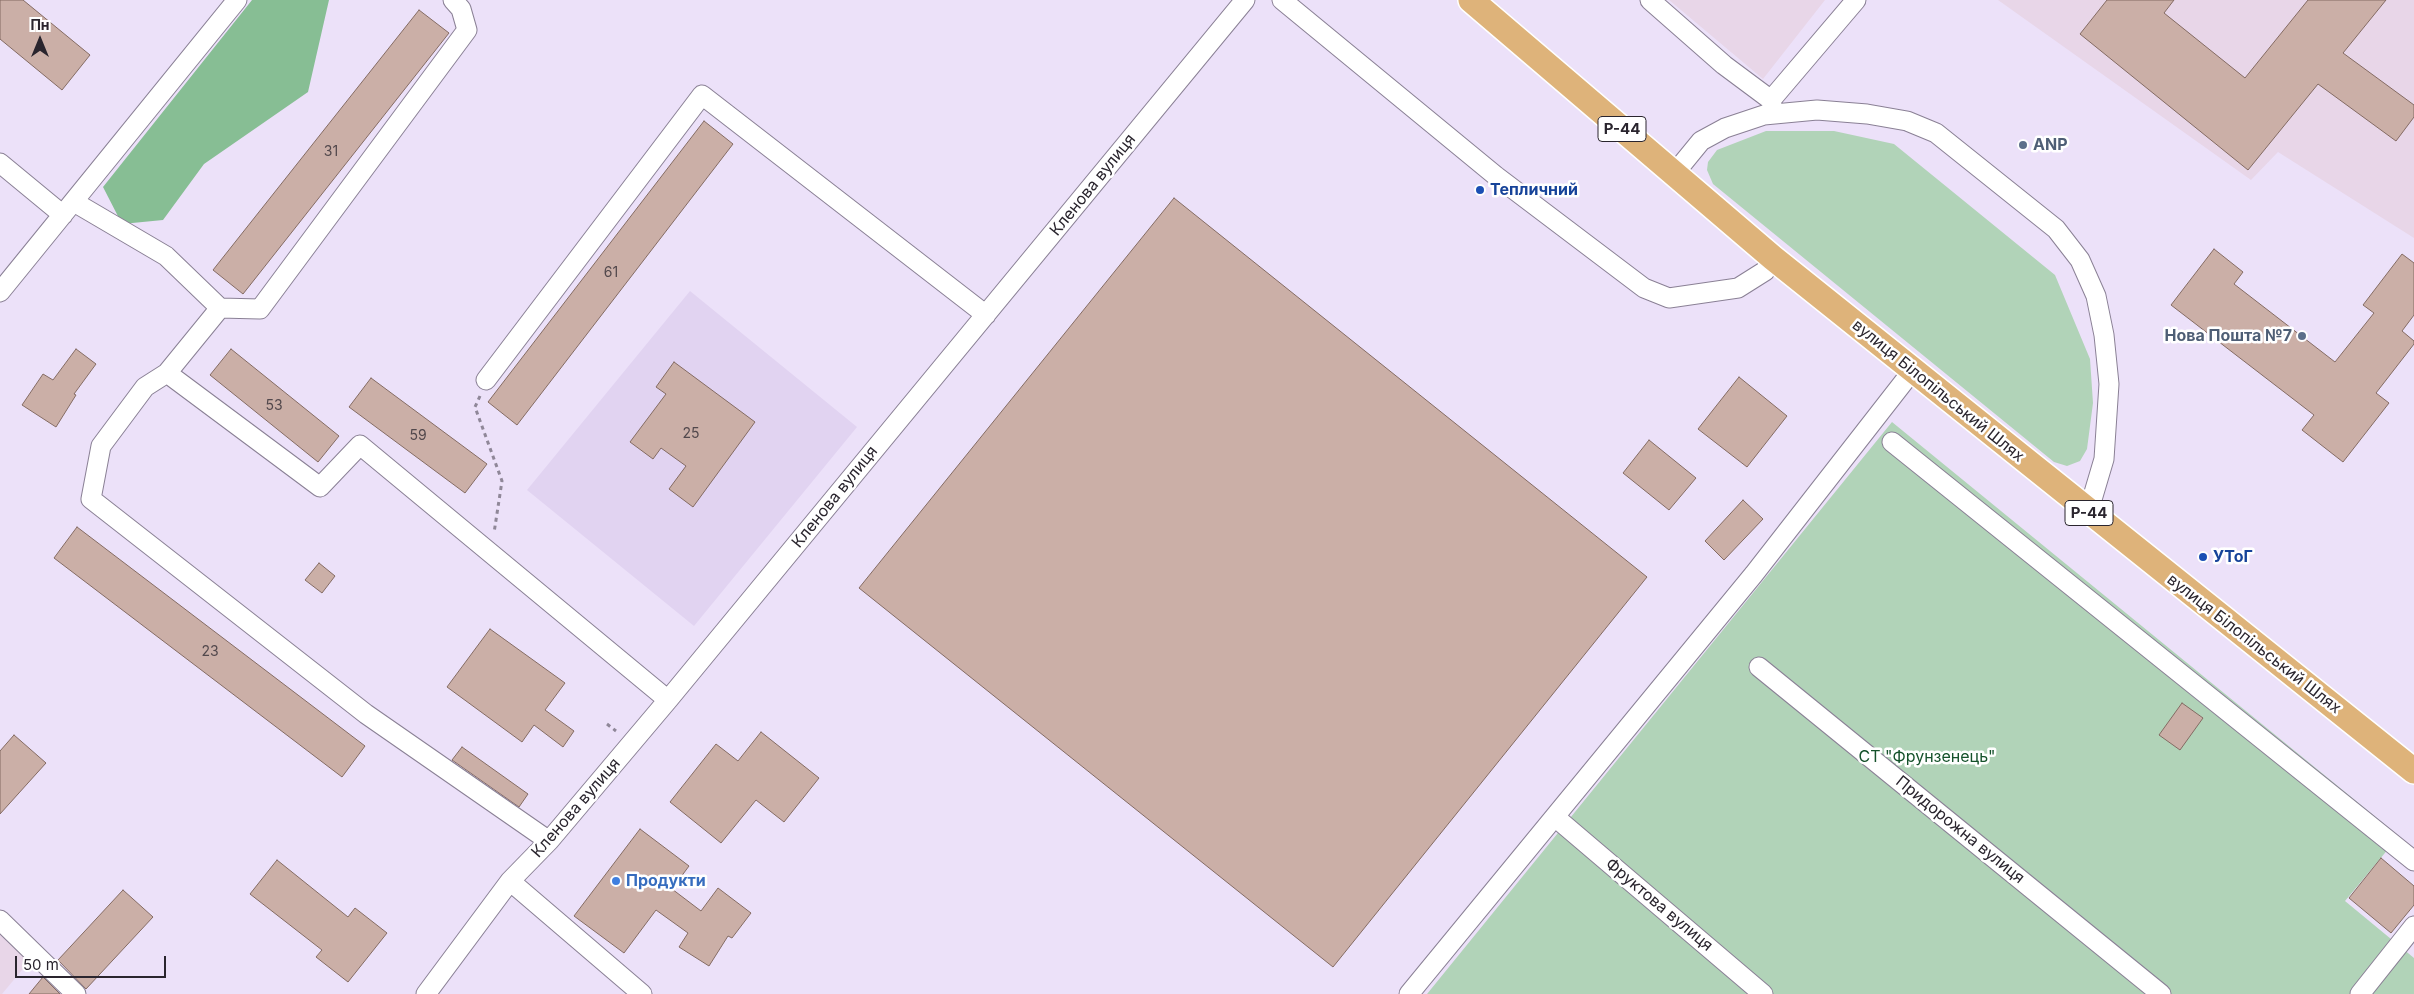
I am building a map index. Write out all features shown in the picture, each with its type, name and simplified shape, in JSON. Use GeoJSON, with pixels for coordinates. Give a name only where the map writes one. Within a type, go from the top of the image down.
{"type":"FeatureCollection","features":[{"type":"Feature","properties":{"kind":"main road","name":"вулиця Білопільський Шлях"},"geometry":{"type":"LineString","coordinates":[[1483,4],[1674,174],[1772,258],[2088,512],[2412,762]]}},
{"type":"Feature","properties":{"kind":"street"},"geometry":{"type":"LineString","coordinates":[[0,292],[237,0]]}},
{"type":"Feature","properties":{"kind":"street"},"geometry":{"type":"LineString","coordinates":[[0,164],[68,208],[166,256],[220,308],[260,309],[467,30],[461,8],[453,0]]}},
{"type":"Feature","properties":{"kind":"street","name":"Кленова вулиця"},"geometry":{"type":"LineString","coordinates":[[426,994],[510,881],[549,841],[668,700],[1245,0]]}},
{"type":"Feature","properties":{"kind":"street"},"geometry":{"type":"LineString","coordinates":[[1282,0],[1496,176],[1644,288],[1669,298],[1738,288],[1765,271],[1772,258]]}},
{"type":"Feature","properties":{"kind":"street"},"geometry":{"type":"LineString","coordinates":[[1650,0],[1772,107],[1867,114],[1907,121],[1936,133],[2056,229],[2080,260],[2096,296],[2104,335],[2109,384],[2104,459],[2088,512]]}},
{"type":"Feature","properties":{"kind":"street"},"geometry":{"type":"LineString","coordinates":[[1674,174],[1701,141],[1726,128],[1764,115],[1856,0]]}},
{"type":"Feature","properties":{"kind":"street"},"geometry":{"type":"LineString","coordinates":[[486,380],[702,95],[986,315]]}},
{"type":"Feature","properties":{"kind":"street"},"geometry":{"type":"LineString","coordinates":[[220,308],[167,373],[144,387],[101,446],[91,499],[366,714],[549,841]]}},
{"type":"Feature","properties":{"kind":"street"},"geometry":{"type":"LineString","coordinates":[[1409,994],[1754,574],[1913,370]]}},
{"type":"Feature","properties":{"kind":"street"},"geometry":{"type":"LineString","coordinates":[[167,373],[320,486],[360,445],[668,700]]}},
{"type":"Feature","properties":{"kind":"street"},"geometry":{"type":"LineString","coordinates":[[1892,442],[2414,861]]}},
{"type":"Feature","properties":{"kind":"street","name":"Придорожна вулиця"},"geometry":{"type":"LineString","coordinates":[[1759,667],[2161,994]]}},
{"type":"Feature","properties":{"kind":"street","name":"Фруктова вулиця"},"geometry":{"type":"LineString","coordinates":[[1555,817],[1763,994]]}},
{"type":"Feature","properties":{"kind":"street"},"geometry":{"type":"LineString","coordinates":[[510,881],[642,994]]}},
{"type":"Feature","properties":{"kind":"street"},"geometry":{"type":"LineString","coordinates":[[0,920],[76,994]]}},
{"type":"Feature","properties":{"kind":"street"},"geometry":{"type":"LineString","coordinates":[[2360,994],[2414,926]]}},
{"type":"Feature","properties":{"kind":"path"},"geometry":{"type":"LineString","coordinates":[[486,380],[475,407],[502,481],[491,554]]}},
{"type":"Feature","properties":{"kind":"shaded area"},"geometry":{"type":"Polygon","coordinates":[[[1669,0],[1825,0],[1763,79],[1669,0]]]}},
{"type":"Feature","properties":{"kind":"shaded area"},"geometry":{"type":"Polygon","coordinates":[[[1998,0],[2414,0],[2414,238],[2278,152],[2251,180],[1998,0]]]}},
{"type":"Feature","properties":{"kind":"shaded area"},"geometry":{"type":"Polygon","coordinates":[[[690,291],[857,427],[694,626],[527,490],[690,291]]]}},
{"type":"Feature","properties":{"kind":"shaded area"},"geometry":{"type":"Polygon","coordinates":[[[0,920],[37,952],[2,994],[0,994],[0,920]]]}},
{"type":"Feature","properties":{"kind":"green space"},"geometry":{"type":"Polygon","coordinates":[[[252,0],[329,0],[308,92],[204,164],[163,220],[122,224],[103,187],[252,0]]]}},
{"type":"Feature","properties":{"kind":"green space"},"geometry":{"type":"Polygon","coordinates":[[[1766,131],[1834,131],[1894,144],[2055,275],[2090,359],[2093,403],[2087,449],[2080,461],[2067,466],[2054,462],[1713,184],[1707,170],[1708,162],[1717,150],[1766,131]]]}},
{"type":"Feature","properties":{"kind":"green space","name":"СТ \"Фрунзенець\""},"geometry":{"type":"Polygon","coordinates":[[[1892,422],[2399,836],[2345,901],[2414,958],[2414,994],[1427,994],[1892,422]]]}},
{"type":"Feature","properties":{"kind":"building"},"geometry":{"type":"Polygon","coordinates":[[[0,0],[23,0],[90,55],[62,90],[0,39],[0,0]]]}},
{"type":"Feature","properties":{"kind":"building"},"geometry":{"type":"Polygon","coordinates":[[[2107,0],[2174,0],[2164,13],[2245,78],[2308,0],[2386,0],[2343,53],[2414,105],[2414,117],[2396,141],[2318,84],[2248,170],[2080,34],[2107,0]]]}},
{"type":"Feature","properties":{"kind":"building"},"geometry":{"type":"Polygon","coordinates":[[[419,10],[449,33],[243,294],[213,270],[419,10]]]}},
{"type":"Feature","properties":{"kind":"building"},"geometry":{"type":"Polygon","coordinates":[[[704,121],[733,144],[517,425],[488,402],[704,121]]]}},
{"type":"Feature","properties":{"kind":"building"},"geometry":{"type":"Polygon","coordinates":[[[1174,198],[1647,577],[1333,967],[859,588],[1174,198]]]}},
{"type":"Feature","properties":{"kind":"building"},"geometry":{"type":"Polygon","coordinates":[[[2214,249],[2243,272],[2234,284],[2335,362],[2374,313],[2363,305],[2402,254],[2414,263],[2414,315],[2402,331],[2414,341],[2414,344],[2376,393],[2389,403],[2343,462],[2302,430],[2314,415],[2171,305],[2214,249]]]}},
{"type":"Feature","properties":{"kind":"building"},"geometry":{"type":"Polygon","coordinates":[[[76,349],[96,364],[74,394],[76,395],[56,427],[22,405],[43,374],[53,380],[76,349]]]}},
{"type":"Feature","properties":{"kind":"building"},"geometry":{"type":"Polygon","coordinates":[[[231,349],[339,436],[318,462],[210,375],[231,349]]]}},
{"type":"Feature","properties":{"kind":"building"},"geometry":{"type":"Polygon","coordinates":[[[674,362],[755,422],[693,507],[669,489],[686,466],[661,448],[653,459],[630,442],[666,394],[656,387],[674,362]]]}},
{"type":"Feature","properties":{"kind":"building"},"geometry":{"type":"Polygon","coordinates":[[[1739,377],[1787,416],[1747,467],[1698,429],[1739,377]]]}},
{"type":"Feature","properties":{"kind":"building"},"geometry":{"type":"Polygon","coordinates":[[[371,378],[487,464],[465,493],[349,407],[371,378]]]}},
{"type":"Feature","properties":{"kind":"building"},"geometry":{"type":"Polygon","coordinates":[[[1649,440],[1696,478],[1669,510],[1623,473],[1649,440]]]}},
{"type":"Feature","properties":{"kind":"building"},"geometry":{"type":"Polygon","coordinates":[[[1743,500],[1763,519],[1724,560],[1705,541],[1743,500]]]}},
{"type":"Feature","properties":{"kind":"building"},"geometry":{"type":"Polygon","coordinates":[[[77,527],[365,746],[342,777],[54,558],[77,527]]]}},
{"type":"Feature","properties":{"kind":"building"},"geometry":{"type":"Polygon","coordinates":[[[319,563],[335,576],[322,593],[305,580],[319,563]]]}},
{"type":"Feature","properties":{"kind":"building"},"geometry":{"type":"Polygon","coordinates":[[[490,629],[565,683],[545,710],[574,731],[563,747],[534,725],[522,742],[447,687],[490,629]]]}},
{"type":"Feature","properties":{"kind":"building"},"geometry":{"type":"Polygon","coordinates":[[[2182,703],[2203,718],[2180,750],[2159,735],[2182,703]]]}},
{"type":"Feature","properties":{"kind":"building"},"geometry":{"type":"Polygon","coordinates":[[[761,732],[819,778],[784,822],[756,800],[721,843],[670,802],[716,744],[738,761],[761,732]]]}},
{"type":"Feature","properties":{"kind":"building"},"geometry":{"type":"Polygon","coordinates":[[[14,735],[46,763],[0,814],[0,751],[14,735]]]}},
{"type":"Feature","properties":{"kind":"building"},"geometry":{"type":"Polygon","coordinates":[[[462,747],[528,794],[519,807],[452,760],[462,747]]]}},
{"type":"Feature","properties":{"kind":"building"},"geometry":{"type":"Polygon","coordinates":[[[640,829],[689,866],[672,889],[701,911],[718,888],[751,913],[732,938],[728,936],[709,966],[679,947],[688,933],[656,910],[624,953],[574,916],[640,829]]]}},
{"type":"Feature","properties":{"kind":"building"},"geometry":{"type":"Polygon","coordinates":[[[2381,858],[2414,886],[2414,905],[2391,933],[2349,898],[2381,858]]]}},
{"type":"Feature","properties":{"kind":"building"},"geometry":{"type":"Polygon","coordinates":[[[277,860],[348,917],[355,908],[387,933],[348,982],[316,957],[322,950],[250,894],[277,860]]]}},
{"type":"Feature","properties":{"kind":"building"},"geometry":{"type":"Polygon","coordinates":[[[123,890],[153,917],[86,989],[58,960],[123,890]]]}},
{"type":"Feature","properties":{"kind":"building"},"geometry":{"type":"Polygon","coordinates":[[[43,977],[60,994],[29,994],[43,977]]]}},
{"type":"Feature","properties":{"kind":"place","name":"ANP"},"geometry":{"type":"Point","coordinates":[2023,145]}},
{"type":"Feature","properties":{"kind":"place","name":"Тепличний"},"geometry":{"type":"Point","coordinates":[1480,190]}},
{"type":"Feature","properties":{"kind":"place","name":"Нова Пошта №7"},"geometry":{"type":"Point","coordinates":[2302,336]}},
{"type":"Feature","properties":{"kind":"place","name":"УТоГ"},"geometry":{"type":"Point","coordinates":[2203,557]}},
{"type":"Feature","properties":{"kind":"place","name":"Продукти"},"geometry":{"type":"Point","coordinates":[616,881]}}]}
